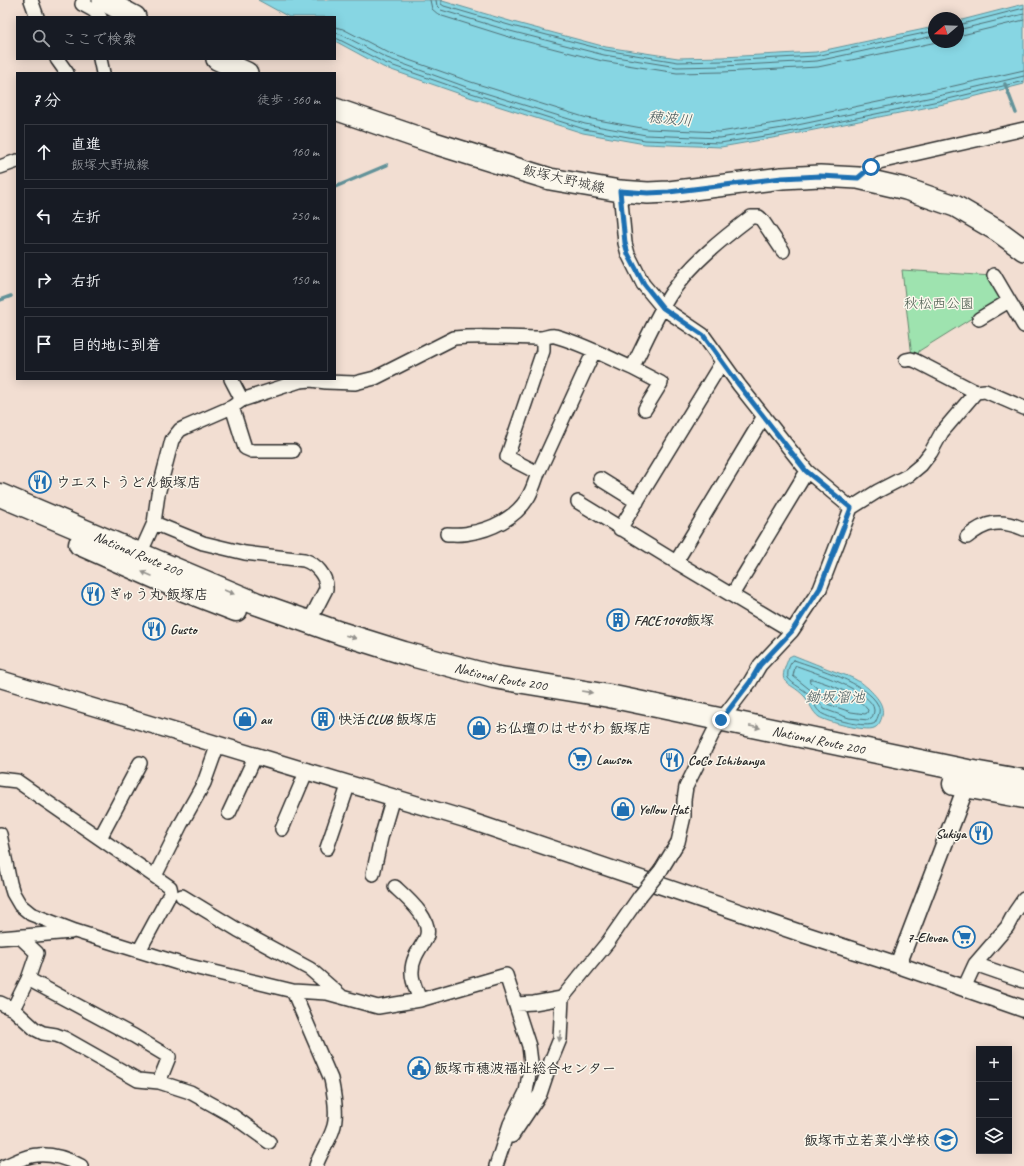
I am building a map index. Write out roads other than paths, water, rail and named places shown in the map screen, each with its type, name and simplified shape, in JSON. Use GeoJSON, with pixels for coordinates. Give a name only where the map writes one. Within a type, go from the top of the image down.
{"type":"FeatureCollection","features":[{"type":"Feature","properties":{"kind":"highway","name":"National Route 200"},"geometry":{"type":"LineString","coordinates":[[0,495],[255,603],[404,653],[494,677],[609,696],[717,727]]}},
{"type":"Feature","properties":{"kind":"highway","name":"National Route 200"},"geometry":{"type":"LineString","coordinates":[[0,511],[51,531],[126,566],[184,590],[322,643],[397,666],[511,692],[717,727],[967,779],[1024,797]]}},
{"type":"Feature","properties":{"kind":"highway","name":"National Route 200"},"geometry":{"type":"LineString","coordinates":[[967,779],[1024,781]]}},
{"type":"Feature","properties":{"kind":"main road"},"geometry":{"type":"LineString","coordinates":[[103,0],[133,16]]}},
{"type":"Feature","properties":{"kind":"main road"},"geometry":{"type":"LineString","coordinates":[[219,60],[240,72]]}},
{"type":"Feature","properties":{"kind":"main road","name":"飯塚大野城線"},"geometry":{"type":"LineString","coordinates":[[336,109],[434,143],[550,179],[620,191],[648,193],[669,192],[782,178],[820,176],[858,178],[906,189],[955,206],[998,231],[1024,250]]}},
{"type":"Feature","properties":{"kind":"street"},"geometry":{"type":"LineString","coordinates":[[31,0],[37,16]]}},
{"type":"Feature","properties":{"kind":"street"},"geometry":{"type":"LineString","coordinates":[[84,0],[82,4],[93,10],[99,16]]}},
{"type":"Feature","properties":{"kind":"street"},"geometry":{"type":"LineString","coordinates":[[58,60],[66,72]]}},
{"type":"Feature","properties":{"kind":"street"},"geometry":{"type":"LineString","coordinates":[[100,60],[103,72]]}},
{"type":"Feature","properties":{"kind":"street"},"geometry":{"type":"LineString","coordinates":[[858,178],[879,162],[1024,129]]}},
{"type":"Feature","properties":{"kind":"street"},"geometry":{"type":"LineString","coordinates":[[0,167],[16,161]]}},
{"type":"Feature","properties":{"kind":"street"},"geometry":{"type":"LineString","coordinates":[[620,191],[625,243],[628,254],[644,284],[663,308],[703,335],[806,471],[851,508]]}},
{"type":"Feature","properties":{"kind":"street"},"geometry":{"type":"LineString","coordinates":[[632,368],[672,292],[689,271],[721,240],[751,217],[759,217],[783,251]]}},
{"type":"Feature","properties":{"kind":"street"},"geometry":{"type":"LineString","coordinates":[[994,275],[1024,326]]}},
{"type":"Feature","properties":{"kind":"street"},"geometry":{"type":"LineString","coordinates":[[980,319],[1009,301]]}},
{"type":"Feature","properties":{"kind":"street"},"geometry":{"type":"LineString","coordinates":[[140,554],[154,523],[158,494],[172,440],[175,435],[186,427],[237,404],[300,381],[312,380],[355,383],[375,378],[454,338],[543,338],[553,335],[594,351],[661,383],[645,410]]}},
{"type":"Feature","properties":{"kind":"street"},"geometry":{"type":"LineString","coordinates":[[538,473],[507,457],[542,351],[543,338]]}},
{"type":"Feature","properties":{"kind":"street"},"geometry":{"type":"LineString","coordinates":[[447,534],[468,534],[497,524],[509,518],[528,499],[538,473],[594,351]]}},
{"type":"Feature","properties":{"kind":"street"},"geometry":{"type":"LineString","coordinates":[[906,360],[911,359],[916,361],[976,392],[984,391],[1024,408]]}},
{"type":"Feature","properties":{"kind":"street"},"geometry":{"type":"LineString","coordinates":[[620,529],[722,362]]}},
{"type":"Feature","properties":{"kind":"street"},"geometry":{"type":"LineString","coordinates":[[231,380],[245,448],[252,451],[293,452]]}},
{"type":"Feature","properties":{"kind":"street"},"geometry":{"type":"LineString","coordinates":[[497,1162],[519,1124],[540,1094],[560,1039],[562,998],[608,942],[640,896],[661,870],[678,842],[684,816],[686,787],[717,727],[750,682],[760,665],[792,631],[820,588],[851,508],[878,491],[909,475],[921,465],[931,452],[942,432],[976,392]]}},
{"type":"Feature","properties":{"kind":"street"},"geometry":{"type":"LineString","coordinates":[[676,562],[764,416]]}},
{"type":"Feature","properties":{"kind":"street"},"geometry":{"type":"LineString","coordinates":[[732,595],[806,471]]}},
{"type":"Feature","properties":{"kind":"street"},"geometry":{"type":"LineString","coordinates":[[600,479],[637,502]]}},
{"type":"Feature","properties":{"kind":"street"},"geometry":{"type":"LineString","coordinates":[[578,502],[620,529],[792,631]]}},
{"type":"Feature","properties":{"kind":"street"},"geometry":{"type":"LineString","coordinates":[[154,523],[203,543],[245,553],[310,562],[323,575],[327,584],[326,589],[309,622]]}},
{"type":"Feature","properties":{"kind":"street"},"geometry":{"type":"LineString","coordinates":[[968,537],[977,529],[988,523],[1015,525],[1024,529]]}},
{"type":"Feature","properties":{"kind":"street"},"geometry":{"type":"LineString","coordinates":[[0,679],[307,770],[465,819],[1024,1009]]}},
{"type":"Feature","properties":{"kind":"street"},"geometry":{"type":"LineString","coordinates":[[155,876],[181,824],[204,783],[218,744]]}},
{"type":"Feature","properties":{"kind":"street"},"geometry":{"type":"LineString","coordinates":[[229,813],[256,755]]}},
{"type":"Feature","properties":{"kind":"street"},"geometry":{"type":"LineString","coordinates":[[100,838],[140,763]]}},
{"type":"Feature","properties":{"kind":"street"},"geometry":{"type":"LineString","coordinates":[[282,829],[307,770]]}},
{"type":"Feature","properties":{"kind":"street"},"geometry":{"type":"LineString","coordinates":[[0,779],[17,781],[170,887],[172,892],[139,950]]}},
{"type":"Feature","properties":{"kind":"street"},"geometry":{"type":"LineString","coordinates":[[898,965],[967,779]]}},
{"type":"Feature","properties":{"kind":"street"},"geometry":{"type":"LineString","coordinates":[[327,848],[349,783]]}},
{"type":"Feature","properties":{"kind":"street"},"geometry":{"type":"LineString","coordinates":[[373,874],[381,838],[393,797]]}},
{"type":"Feature","properties":{"kind":"street"},"geometry":{"type":"LineString","coordinates":[[0,834],[13,893],[20,905],[31,914],[75,931],[181,964],[293,991],[327,993],[378,1007],[420,1000],[506,975],[529,1046],[531,1062],[526,1092],[510,1124],[497,1162]]}},
{"type":"Feature","properties":{"kind":"street"},"geometry":{"type":"LineString","coordinates":[[395,887],[418,909],[424,919],[427,929],[426,938],[414,960],[412,971],[413,981],[420,1000]]}},
{"type":"Feature","properties":{"kind":"street"},"geometry":{"type":"LineString","coordinates":[[182,896],[238,930],[310,969],[342,997]]}},
{"type":"Feature","properties":{"kind":"street"},"geometry":{"type":"LineString","coordinates":[[964,988],[975,964],[1007,926],[1024,899]]}},
{"type":"Feature","properties":{"kind":"street"},"geometry":{"type":"LineString","coordinates":[[0,938],[75,931]]}},
{"type":"Feature","properties":{"kind":"street"},"geometry":{"type":"LineString","coordinates":[[13,1009],[28,979],[37,953],[20,937]]}},
{"type":"Feature","properties":{"kind":"street"},"geometry":{"type":"LineString","coordinates":[[975,964],[1024,981]]}},
{"type":"Feature","properties":{"kind":"street"},"geometry":{"type":"LineString","coordinates":[[28,979],[134,1036],[169,1057],[159,1082]]}},
{"type":"Feature","properties":{"kind":"street"},"geometry":{"type":"LineString","coordinates":[[293,991],[331,1079],[334,1093],[334,1128],[316,1166]]}},
{"type":"Feature","properties":{"kind":"street"},"geometry":{"type":"LineString","coordinates":[[516,1004],[534,1003],[562,998]]}},
{"type":"Feature","properties":{"kind":"street"},"geometry":{"type":"LineString","coordinates":[[0,1003],[13,1009],[35,1029],[43,1033],[64,1038],[138,1080],[159,1082],[190,1092],[233,1116],[269,1142]]}},
{"type":"Feature","properties":{"kind":"street"},"geometry":{"type":"LineString","coordinates":[[5,1166],[24,1158],[38,1155],[66,1158],[81,1166]]}},
{"type":"Feature","properties":{"kind":"water","name":"穂波川"},"geometry":{"type":"Polygon","coordinates":[[[258,0],[439,0],[606,47],[678,58],[816,52],[928,28],[928,48],[964,48],[964,19],[1024,4],[1024,84],[949,103],[721,147],[645,144],[583,133],[466,96],[383,67],[336,42],[336,16],[287,16],[258,0]]]}},
{"type":"Feature","properties":{"kind":"water","name":"鋤坂溜池"},"geometry":{"type":"Polygon","coordinates":[[[793,655],[861,682],[875,695],[882,707],[882,717],[878,725],[875,728],[870,729],[855,728],[819,717],[805,697],[785,682],[783,674],[785,667],[789,657],[793,655]]]}},
{"type":"Feature","properties":{"kind":"waterway"},"geometry":{"type":"LineString","coordinates":[[1005,84],[1016,113]]}},
{"type":"Feature","properties":{"kind":"waterway"},"geometry":{"type":"LineString","coordinates":[[336,187],[387,165]]}},
{"type":"Feature","properties":{"kind":"waterway"},"geometry":{"type":"LineString","coordinates":[[0,300],[11,296]]}},
{"type":"Feature","properties":{"kind":"place","name":"ウエスト うどん飯塚店"},"geometry":{"type":"Point","coordinates":[40,482]}},
{"type":"Feature","properties":{"kind":"place","name":"ぎゅう丸 飯塚店"},"geometry":{"type":"Point","coordinates":[93,594]}},
{"type":"Feature","properties":{"kind":"place","name":"FACE1040飯塚"},"geometry":{"type":"Point","coordinates":[618,620]}},
{"type":"Feature","properties":{"kind":"place","name":"Gusto"},"geometry":{"type":"Point","coordinates":[154,629]}},
{"type":"Feature","properties":{"kind":"place","name":"au"},"geometry":{"type":"Point","coordinates":[245,719]}},
{"type":"Feature","properties":{"kind":"place","name":"快活CLUB 飯塚店"},"geometry":{"type":"Point","coordinates":[323,719]}},
{"type":"Feature","properties":{"kind":"place","name":"お仏壇のはせがわ 飯塚店"},"geometry":{"type":"Point","coordinates":[479,728]}},
{"type":"Feature","properties":{"kind":"place","name":"Lawson"},"geometry":{"type":"Point","coordinates":[580,759]}},
{"type":"Feature","properties":{"kind":"place","name":"CoCo Ichibanya"},"geometry":{"type":"Point","coordinates":[672,760]}},
{"type":"Feature","properties":{"kind":"place","name":"Yellow Hat"},"geometry":{"type":"Point","coordinates":[623,809]}},
{"type":"Feature","properties":{"kind":"place","name":"Sukiya"},"geometry":{"type":"Point","coordinates":[981,833]}},
{"type":"Feature","properties":{"kind":"place","name":"7-Eleven"},"geometry":{"type":"Point","coordinates":[964,937]}},
{"type":"Feature","properties":{"kind":"place","name":"飯塚市穂波福祉総合センター"},"geometry":{"type":"Point","coordinates":[419,1068]}},
{"type":"Feature","properties":{"kind":"place","name":"飯塚市立若菜小学校"},"geometry":{"type":"Point","coordinates":[946,1140]}},
{"type":"Feature","properties":{"kind":"park label","name":"秋松西公園"},"geometry":{"type":"Point","coordinates":[939,303]}}]}
